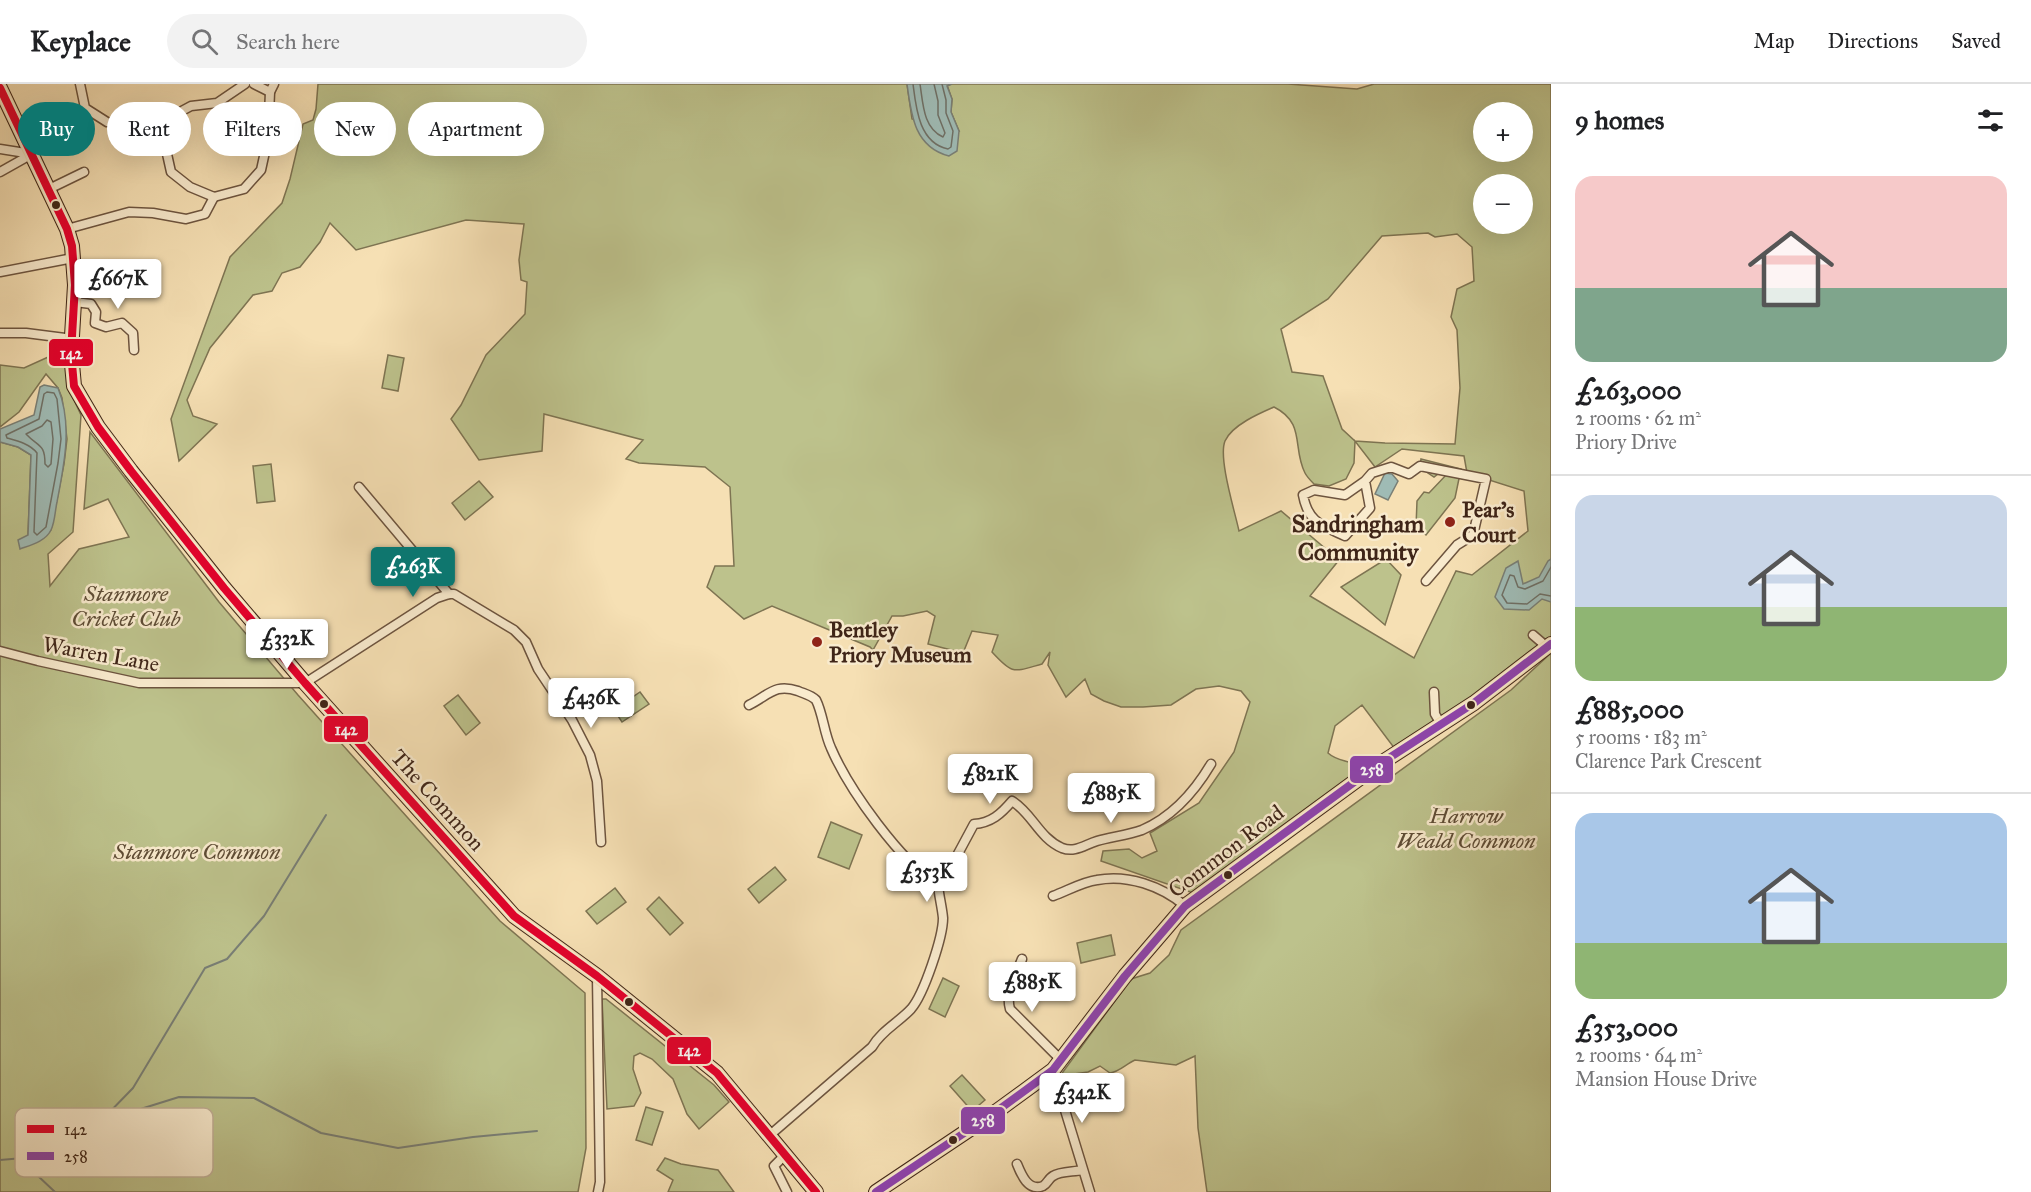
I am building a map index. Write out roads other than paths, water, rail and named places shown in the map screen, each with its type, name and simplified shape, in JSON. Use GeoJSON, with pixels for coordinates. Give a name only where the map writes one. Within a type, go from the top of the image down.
{"type":"FeatureCollection","features":[{"type":"Feature","properties":{"kind":"main road","name":"The Common"},"geometry":{"type":"LineString","coordinates":[[0,88],[18,125]]}},
{"type":"Feature","properties":{"kind":"main road","name":"The Common"},"geometry":{"type":"LineString","coordinates":[[33,156],[67,229],[72,252],[75,302],[71,353],[74,386],[98,427],[218,580],[305,683],[514,916],[597,976],[717,1073],[816,1192]]}},
{"type":"Feature","properties":{"kind":"main road","name":"Common Road"},"geometry":{"type":"LineString","coordinates":[[876,1192],[1049,1074],[1062,1061],[1125,976],[1185,906],[1372,769],[1474,703],[1549,645]]}},
{"type":"Feature","properties":{"kind":"street"},"geometry":{"type":"LineString","coordinates":[[80,84],[85,108],[107,122]]}},
{"type":"Feature","properties":{"kind":"street"},"geometry":{"type":"LineString","coordinates":[[245,84],[218,103],[191,106],[178,112],[168,124],[165,145],[171,172],[190,187],[214,197],[244,189],[261,170],[268,138],[272,88],[254,84]]}},
{"type":"Feature","properties":{"kind":"street"},"geometry":{"type":"LineString","coordinates":[[0,149],[18,152]]}},
{"type":"Feature","properties":{"kind":"street"},"geometry":{"type":"LineString","coordinates":[[0,172],[28,156]]}},
{"type":"Feature","properties":{"kind":"street"},"geometry":{"type":"LineString","coordinates":[[49,189],[84,172]]}},
{"type":"Feature","properties":{"kind":"street"},"geometry":{"type":"LineString","coordinates":[[67,229],[129,212],[153,213],[186,219],[205,214],[214,197]]}},
{"type":"Feature","properties":{"kind":"street"},"geometry":{"type":"LineString","coordinates":[[0,272],[72,252]]}},
{"type":"Feature","properties":{"kind":"street"},"geometry":{"type":"LineString","coordinates":[[75,302],[91,304],[96,312],[94,323],[106,327],[122,323],[133,333],[134,350]]}},
{"type":"Feature","properties":{"kind":"street"},"geometry":{"type":"LineString","coordinates":[[0,333],[26,333],[73,339]]}},
{"type":"Feature","properties":{"kind":"street"},"geometry":{"type":"LineString","coordinates":[[1365,481],[1371,508],[1345,536],[1313,520],[1306,509],[1303,495],[1314,490],[1345,495],[1372,474],[1391,467],[1409,474],[1420,466],[1486,479],[1473,535],[1457,545],[1426,581]]}},
{"type":"Feature","properties":{"kind":"street"},"geometry":{"type":"LineString","coordinates":[[359,487],[449,594]]}},
{"type":"Feature","properties":{"kind":"street"},"geometry":{"type":"LineString","coordinates":[[305,683],[437,598],[449,594],[460,597],[514,630],[526,642],[538,669],[572,720],[590,755],[597,782],[601,842]]}},
{"type":"Feature","properties":{"kind":"street"},"geometry":{"type":"LineString","coordinates":[[1533,635],[1549,645]]}},
{"type":"Feature","properties":{"kind":"street","name":"Warren Lane"},"geometry":{"type":"LineString","coordinates":[[0,651],[139,683],[305,683]]}},
{"type":"Feature","properties":{"kind":"street"},"geometry":{"type":"LineString","coordinates":[[749,705],[780,688],[791,689],[816,700],[831,748],[855,792],[912,864],[938,885],[943,915],[930,970],[916,1003],[877,1038],[872,1047],[770,1136]]}},
{"type":"Feature","properties":{"kind":"street"},"geometry":{"type":"LineString","coordinates":[[1434,692],[1434,711],[1441,724]]}},
{"type":"Feature","properties":{"kind":"street"},"geometry":{"type":"LineString","coordinates":[[938,885],[945,878],[974,824],[993,819],[1012,801],[1019,806],[1046,839],[1064,849],[1073,850],[1141,830],[1153,823],[1190,796],[1211,764]]}},
{"type":"Feature","properties":{"kind":"street"},"geometry":{"type":"LineString","coordinates":[[1053,896],[1097,880],[1118,879],[1142,882],[1175,898],[1185,906]]}},
{"type":"Feature","properties":{"kind":"street"},"geometry":{"type":"LineString","coordinates":[[1022,959],[1010,990],[1008,1002],[1010,1009],[1062,1061]]}},
{"type":"Feature","properties":{"kind":"street"},"geometry":{"type":"LineString","coordinates":[[597,976],[600,1182],[598,1192]]}},
{"type":"Feature","properties":{"kind":"street"},"geometry":{"type":"LineString","coordinates":[[1049,1074],[1057,1083],[1090,1192]]}},
{"type":"Feature","properties":{"kind":"street"},"geometry":{"type":"LineString","coordinates":[[786,1154],[774,1166],[787,1192]]}},
{"type":"Feature","properties":{"kind":"street"},"geometry":{"type":"LineString","coordinates":[[1017,1164],[1029,1186],[1036,1188],[1043,1186],[1053,1176],[1082,1170]]}},
{"type":"Feature","properties":{"kind":"water"},"geometry":{"type":"Polygon","coordinates":[[[907,84],[952,84],[947,86],[952,99],[951,112],[959,131],[957,151],[949,156],[937,152],[921,137],[910,107],[907,84]]]}},
{"type":"Feature","properties":{"kind":"water"},"geometry":{"type":"Polygon","coordinates":[[[44,385],[58,388],[63,402],[66,431],[64,459],[51,530],[42,540],[20,549],[18,540],[28,535],[31,455],[18,447],[0,442],[0,429],[34,415],[40,387],[44,385]]]}},
{"type":"Feature","properties":{"kind":"water"},"geometry":{"type":"Polygon","coordinates":[[[1385,473],[1392,474],[1398,481],[1388,500],[1375,494],[1385,473]]]}},
{"type":"Feature","properties":{"kind":"water"},"geometry":{"type":"Polygon","coordinates":[[[1551,559],[1551,602],[1542,599],[1529,610],[1504,609],[1495,597],[1506,568],[1518,561],[1523,584],[1539,577],[1551,559]]]}},
{"type":"Feature","properties":{"kind":"waterway"},"geometry":{"type":"LineString","coordinates":[[114,1108],[133,1088],[205,968],[227,959],[264,916],[326,815]]}},
{"type":"Feature","properties":{"kind":"waterway"},"geometry":{"type":"LineString","coordinates":[[144,1108],[179,1097],[254,1098],[321,1133],[398,1148],[473,1137],[537,1131]]}},
{"type":"Feature","properties":{"kind":"waterway"},"geometry":{"type":"LineString","coordinates":[[0,1160],[15,1159]]}},
{"type":"Feature","properties":{"kind":"waterway"},"geometry":{"type":"LineString","coordinates":[[39,1177],[55,1192]]}},
{"type":"Feature","properties":{"kind":"place","name":"Pear's Court"},"geometry":{"type":"Point","coordinates":[1450,522]}},
{"type":"Feature","properties":{"kind":"place","name":"Bentley Priory Museum"},"geometry":{"type":"Point","coordinates":[817,642]}},
{"type":"Feature","properties":{"kind":"district","name":"Sandringham Community"},"geometry":{"type":"Point","coordinates":[1358,538]}},
{"type":"Feature","properties":{"kind":"park label","name":"Stanmore Cricket Club"},"geometry":{"type":"Point","coordinates":[126,606]}},
{"type":"Feature","properties":{"kind":"park label","name":"Harrow Weald Common"},"geometry":{"type":"Point","coordinates":[1466,828]}},
{"type":"Feature","properties":{"kind":"park label","name":"Stanmore Common"},"geometry":{"type":"Point","coordinates":[197,851]}}]}
